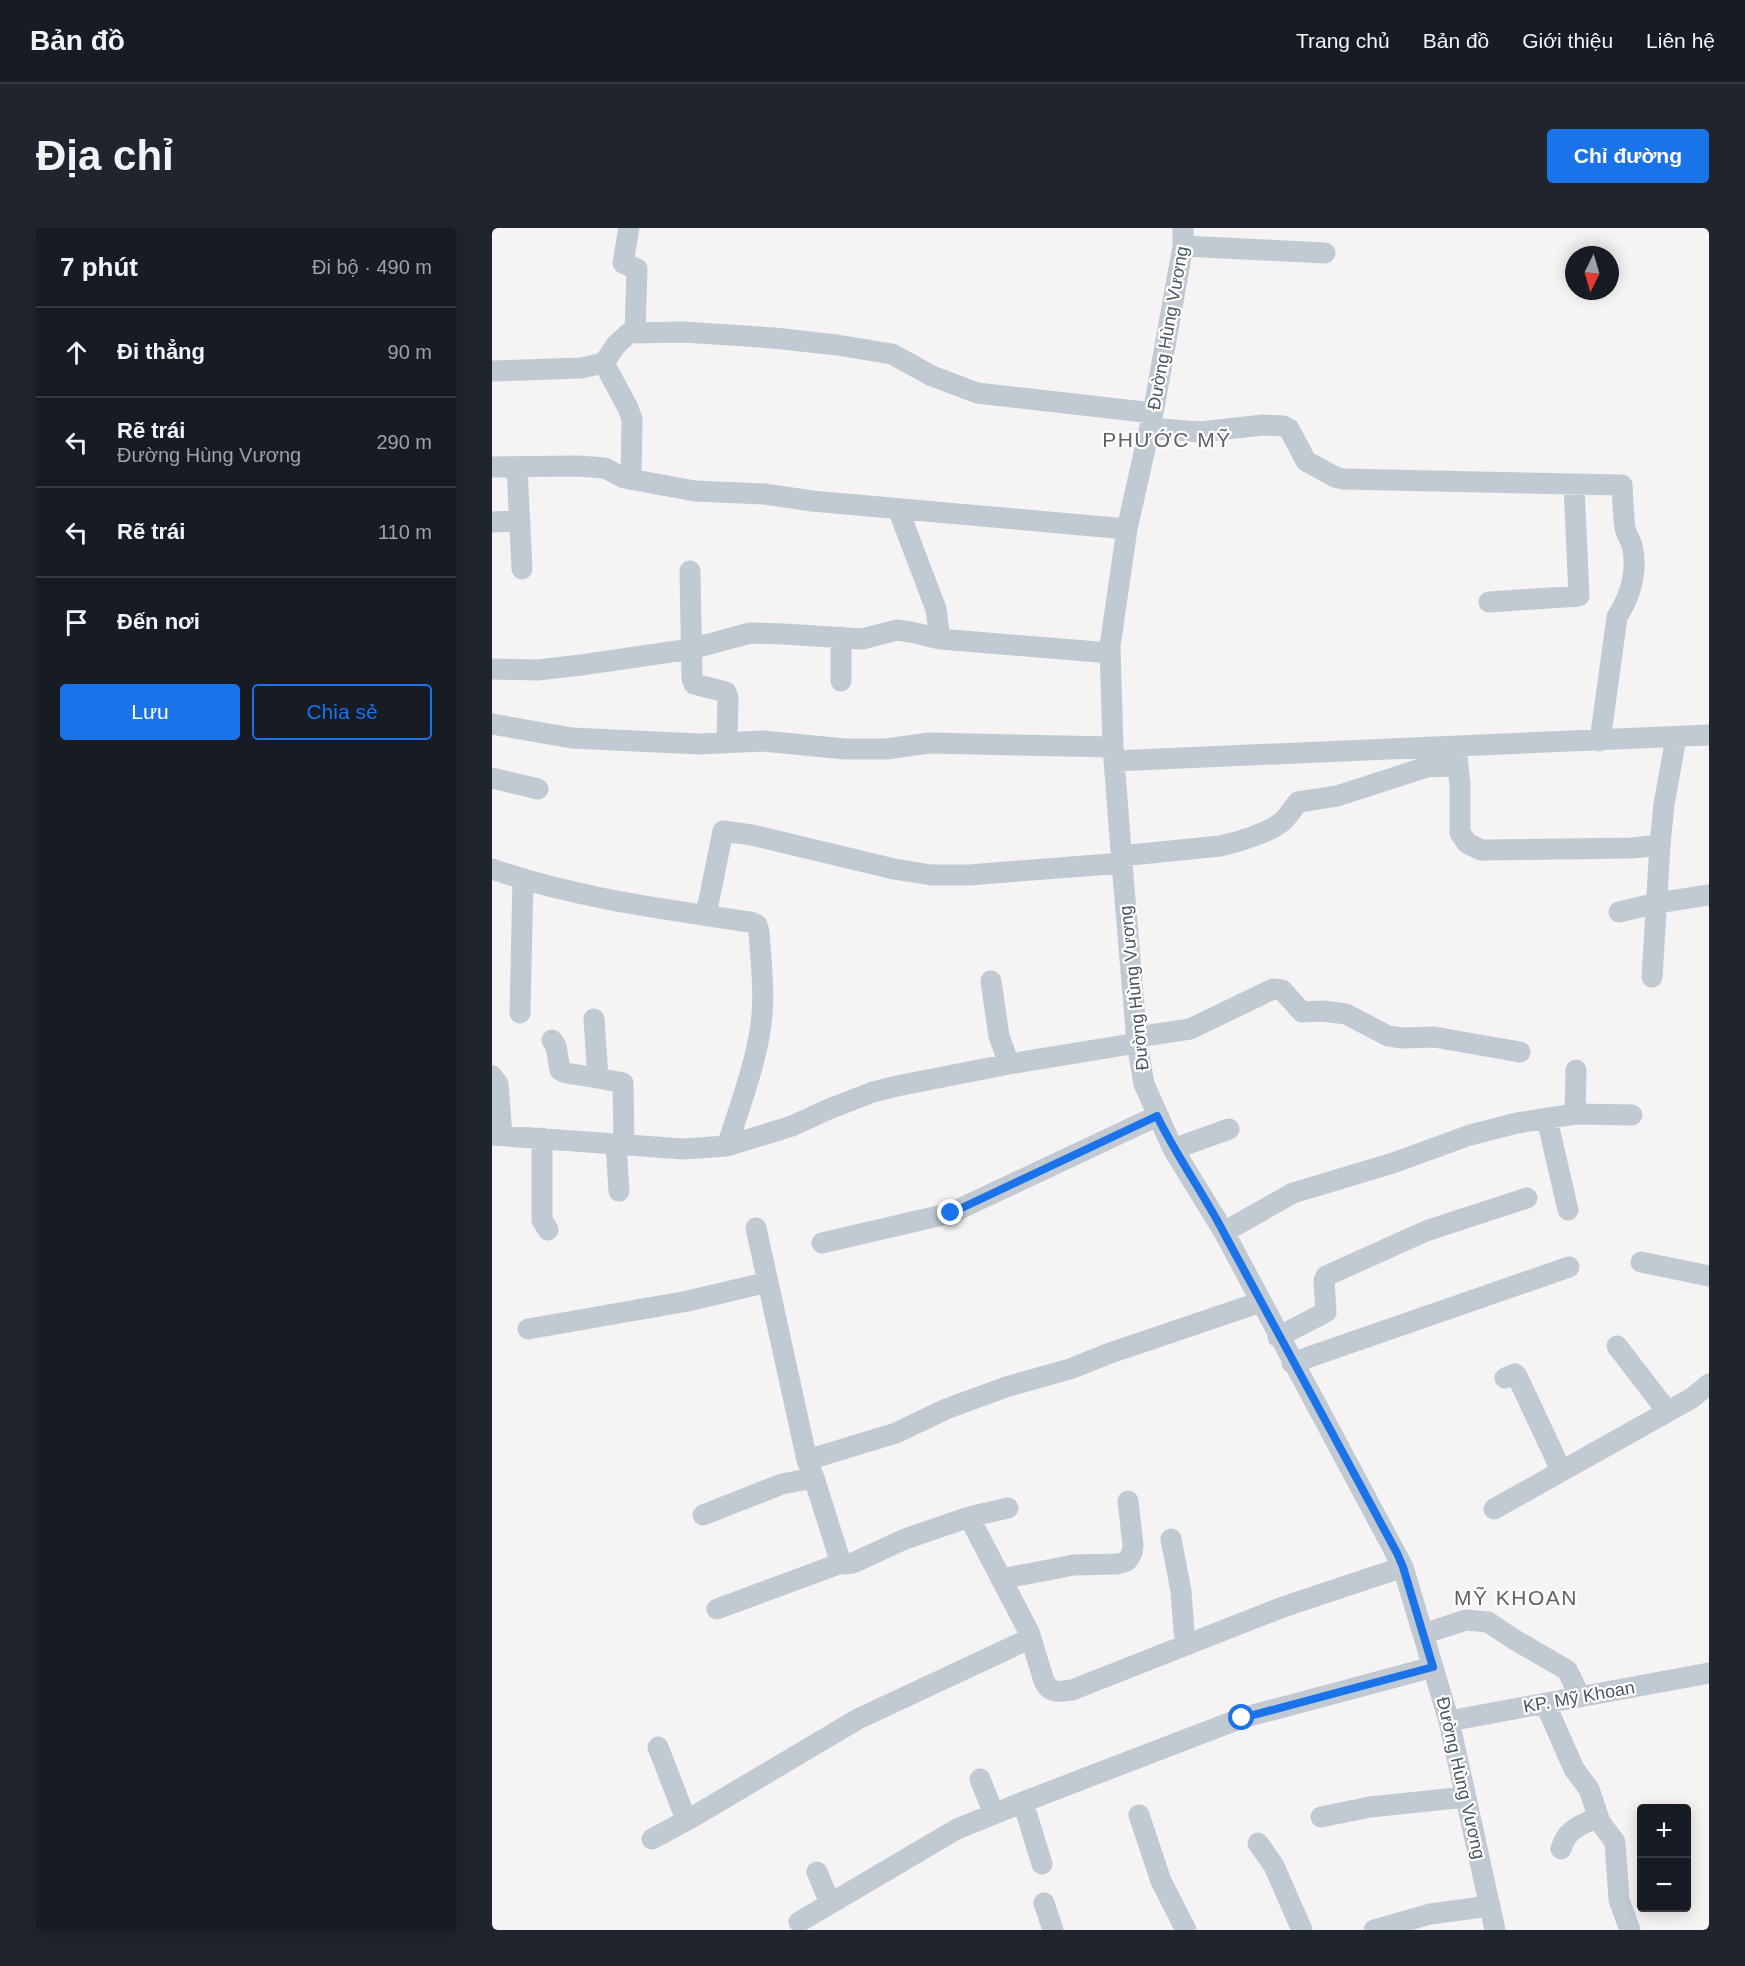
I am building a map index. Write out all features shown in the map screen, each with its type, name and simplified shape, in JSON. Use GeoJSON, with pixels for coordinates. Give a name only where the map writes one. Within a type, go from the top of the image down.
{"type":"FeatureCollection","features":[{"type":"Feature","properties":{"kind":"street"},"geometry":{"type":"LineString","coordinates":[[629,228],[623,262],[637,269],[635,332]]}},
{"type":"Feature","properties":{"kind":"street"},"geometry":{"type":"LineString","coordinates":[[1183,237],[1325,253]]}},
{"type":"Feature","properties":{"kind":"street","name":"Đường Hùng Vương"},"geometry":{"type":"LineString","coordinates":[[1183,237],[1152,420],[1127,529],[1110,653],[1113,754],[1137,1040],[1144,1084],[1173,1149],[1224,1232],[1278,1337],[1403,1567],[1449,1720],[1495,1930]]}},
{"type":"Feature","properties":{"kind":"street"},"geometry":{"type":"LineString","coordinates":[[492,371],[581,368],[604,363],[616,345],[629,333],[635,332],[717,334],[837,345],[892,354],[932,376],[977,393],[1152,420],[1200,432],[1263,425],[1284,426],[1289,429],[1306,461],[1342,479],[1622,486],[1625,530],[1631,544],[1634,564],[1627,601],[1617,617],[1600,741]]}},
{"type":"Feature","properties":{"kind":"street"},"geometry":{"type":"LineString","coordinates":[[604,363],[632,419],[631,479]]}},
{"type":"Feature","properties":{"kind":"street"},"geometry":{"type":"LineString","coordinates":[[492,467],[605,468],[624,478],[695,491],[764,494],[812,501],[1127,529]]}},
{"type":"Feature","properties":{"kind":"street"},"geometry":{"type":"LineString","coordinates":[[517,467],[522,569]]}},
{"type":"Feature","properties":{"kind":"street"},"geometry":{"type":"LineString","coordinates":[[1489,602],[1580,596],[1574,485]]}},
{"type":"Feature","properties":{"kind":"street"},"geometry":{"type":"LineString","coordinates":[[898,509],[936,609],[940,639]]}},
{"type":"Feature","properties":{"kind":"street"},"geometry":{"type":"LineString","coordinates":[[492,522],[519,520]]}},
{"type":"Feature","properties":{"kind":"street"},"geometry":{"type":"LineString","coordinates":[[690,571],[694,684],[722,689],[728,695],[727,742]]}},
{"type":"Feature","properties":{"kind":"street"},"geometry":{"type":"LineString","coordinates":[[492,669],[538,670],[691,649],[750,633],[862,639],[897,630],[940,639],[1110,653]]}},
{"type":"Feature","properties":{"kind":"street"},"geometry":{"type":"LineString","coordinates":[[841,637],[841,681]]}},
{"type":"Feature","properties":{"kind":"street"},"geometry":{"type":"LineString","coordinates":[[492,724],[572,738],[699,744],[763,741],[845,749],[886,749],[929,743],[1113,754],[1456,756],[1600,741],[1709,735]]}},
{"type":"Feature","properties":{"kind":"street"},"geometry":{"type":"LineString","coordinates":[[1652,977],[1664,804],[1676,738]]}},
{"type":"Feature","properties":{"kind":"street"},"geometry":{"type":"LineString","coordinates":[[1456,756],[1460,784],[1460,832],[1467,843],[1481,850],[1632,848],[1660,845]]}},
{"type":"Feature","properties":{"kind":"street"},"geometry":{"type":"LineString","coordinates":[[706,915],[723,831],[752,835],[894,869],[931,875],[969,875],[1122,860],[1235,843],[1276,826],[1298,802],[1344,794],[1456,756]]}},
{"type":"Feature","properties":{"kind":"street"},"geometry":{"type":"LineString","coordinates":[[492,778],[538,789]]}},
{"type":"Feature","properties":{"kind":"street"},"geometry":{"type":"LineString","coordinates":[[492,869],[542,885],[757,925],[762,985],[761,1022],[756,1054],[728,1146]]}},
{"type":"Feature","properties":{"kind":"street"},"geometry":{"type":"LineString","coordinates":[[520,1013],[523,879]]}},
{"type":"Feature","properties":{"kind":"street"},"geometry":{"type":"LineString","coordinates":[[1619,912],[1656,903],[1709,895]]}},
{"type":"Feature","properties":{"kind":"street"},"geometry":{"type":"LineString","coordinates":[[991,981],[999,1036],[1009,1064]]}},
{"type":"Feature","properties":{"kind":"street"},"geometry":{"type":"LineString","coordinates":[[492,1076],[498,1084],[497,1135],[683,1149],[728,1146],[792,1126],[830,1108],[873,1092],[1190,1029],[1273,989],[1282,990],[1302,1012],[1323,1011],[1346,1014],[1388,1036],[1403,1038],[1434,1036],[1520,1052]]}},
{"type":"Feature","properties":{"kind":"street"},"geometry":{"type":"LineString","coordinates":[[594,1019],[598,1078]]}},
{"type":"Feature","properties":{"kind":"street"},"geometry":{"type":"LineString","coordinates":[[552,1040],[556,1046],[560,1070],[623,1083],[619,1191]]}},
{"type":"Feature","properties":{"kind":"street"},"geometry":{"type":"LineString","coordinates":[[1575,1114],[1576,1070]]}},
{"type":"Feature","properties":{"kind":"street"},"geometry":{"type":"LineString","coordinates":[[1224,1232],[1293,1193],[1393,1163],[1470,1135],[1517,1123],[1575,1114],[1632,1115]]}},
{"type":"Feature","properties":{"kind":"street"},"geometry":{"type":"LineString","coordinates":[[822,1243],[951,1213],[1157,1116]]}},
{"type":"Feature","properties":{"kind":"street"},"geometry":{"type":"LineString","coordinates":[[1547,1119],[1568,1210]]}},
{"type":"Feature","properties":{"kind":"street"},"geometry":{"type":"LineString","coordinates":[[1173,1149],[1229,1129]]}},
{"type":"Feature","properties":{"kind":"street"},"geometry":{"type":"LineString","coordinates":[[542,1138],[542,1220],[548,1230]]}},
{"type":"Feature","properties":{"kind":"street"},"geometry":{"type":"LineString","coordinates":[[1278,1337],[1326,1312],[1324,1281],[1326,1276],[1426,1231],[1527,1198]]}},
{"type":"Feature","properties":{"kind":"street"},"geometry":{"type":"LineString","coordinates":[[717,1609],[836,1565],[839,1557],[810,1469],[756,1228]]}},
{"type":"Feature","properties":{"kind":"street"},"geometry":{"type":"LineString","coordinates":[[1641,1262],[1709,1276]]}},
{"type":"Feature","properties":{"kind":"street"},"geometry":{"type":"LineString","coordinates":[[1292,1363],[1569,1267]]}},
{"type":"Feature","properties":{"kind":"street"},"geometry":{"type":"LineString","coordinates":[[528,1329],[688,1301],[768,1282]]}},
{"type":"Feature","properties":{"kind":"street"},"geometry":{"type":"LineString","coordinates":[[702,1515],[782,1485],[810,1469],[946,1409],[1006,1387],[1070,1369],[1110,1353],[1261,1302]]}},
{"type":"Feature","properties":{"kind":"street"},"geometry":{"type":"LineString","coordinates":[[1617,1346],[1667,1411]]}},
{"type":"Feature","properties":{"kind":"street"},"geometry":{"type":"LineString","coordinates":[[1505,1378],[1515,1374],[1517,1376],[1561,1470]]}},
{"type":"Feature","properties":{"kind":"street"},"geometry":{"type":"LineString","coordinates":[[1494,1509],[1692,1398],[1709,1384]]}},
{"type":"Feature","properties":{"kind":"street"},"geometry":{"type":"LineString","coordinates":[[1001,1579],[1074,1565],[1117,1564],[1127,1561],[1132,1553],[1133,1545],[1128,1501]]}},
{"type":"Feature","properties":{"kind":"street"},"geometry":{"type":"LineString","coordinates":[[838,1561],[844,1564],[854,1563],[905,1539],[969,1517],[1008,1508]]}},
{"type":"Feature","properties":{"kind":"street"},"geometry":{"type":"LineString","coordinates":[[969,1517],[1031,1638],[1044,1682],[1047,1688],[1054,1692],[1072,1690],[1284,1607],[1403,1567]]}},
{"type":"Feature","properties":{"kind":"street"},"geometry":{"type":"LineString","coordinates":[[1170,1539],[1181,1591],[1187,1645]]}},
{"type":"Feature","properties":{"kind":"street"},"geometry":{"type":"LineString","coordinates":[[1424,1634],[1466,1620],[1488,1622],[1567,1670],[1576,1688],[1577,1697]]}},
{"type":"Feature","properties":{"kind":"street"},"geometry":{"type":"LineString","coordinates":[[652,1839],[858,1719],[1031,1638]]}},
{"type":"Feature","properties":{"kind":"street"},"geometry":{"type":"LineString","coordinates":[[816,1917],[957,1828],[1242,1718],[1433,1667]]}},
{"type":"Feature","properties":{"kind":"street","name":"KP. Mỹ Khoan"},"geometry":{"type":"LineString","coordinates":[[1449,1720],[1709,1673]]}},
{"type":"Feature","properties":{"kind":"street"},"geometry":{"type":"LineString","coordinates":[[1545,1703],[1574,1769],[1589,1789],[1598,1817],[1615,1842],[1619,1900],[1630,1930]]}},
{"type":"Feature","properties":{"kind":"street"},"geometry":{"type":"LineString","coordinates":[[658,1747],[687,1819]]}},
{"type":"Feature","properties":{"kind":"street"},"geometry":{"type":"LineString","coordinates":[[980,1779],[994,1814]]}},
{"type":"Feature","properties":{"kind":"street"},"geometry":{"type":"LineString","coordinates":[[1321,1817],[1370,1808],[1466,1797]]}},
{"type":"Feature","properties":{"kind":"street"},"geometry":{"type":"LineString","coordinates":[[1023,1802],[1042,1864]]}},
{"type":"Feature","properties":{"kind":"street"},"geometry":{"type":"LineString","coordinates":[[1140,1815],[1161,1881],[1186,1930]]}},
{"type":"Feature","properties":{"kind":"street"},"geometry":{"type":"LineString","coordinates":[[1561,1849],[1565,1837],[1574,1829],[1598,1817]]}},
{"type":"Feature","properties":{"kind":"street"},"geometry":{"type":"LineString","coordinates":[[1258,1844],[1274,1866],[1302,1930]]}},
{"type":"Feature","properties":{"kind":"street"},"geometry":{"type":"LineString","coordinates":[[816,1917],[817,1872]]}},
{"type":"Feature","properties":{"kind":"street"},"geometry":{"type":"LineString","coordinates":[[1044,1903],[1053,1930]]}},
{"type":"Feature","properties":{"kind":"street"},"geometry":{"type":"LineString","coordinates":[[1374,1930],[1430,1914],[1490,1906]]}},
{"type":"Feature","properties":{"kind":"district","name":"PHƯỚC MỸ"},"geometry":{"type":"Point","coordinates":[1167,440]}},
{"type":"Feature","properties":{"kind":"district","name":"MỸ KHOAN"},"geometry":{"type":"Point","coordinates":[1516,1598]}},
{"type":"Feature","properties":{"kind":"route"},"geometry":{"type":"LineString","coordinates":[[951,1213],[1157,1116],[1173,1149],[1224,1232],[1292,1363],[1397,1553],[1433,1667],[1242,1718]]}}]}
